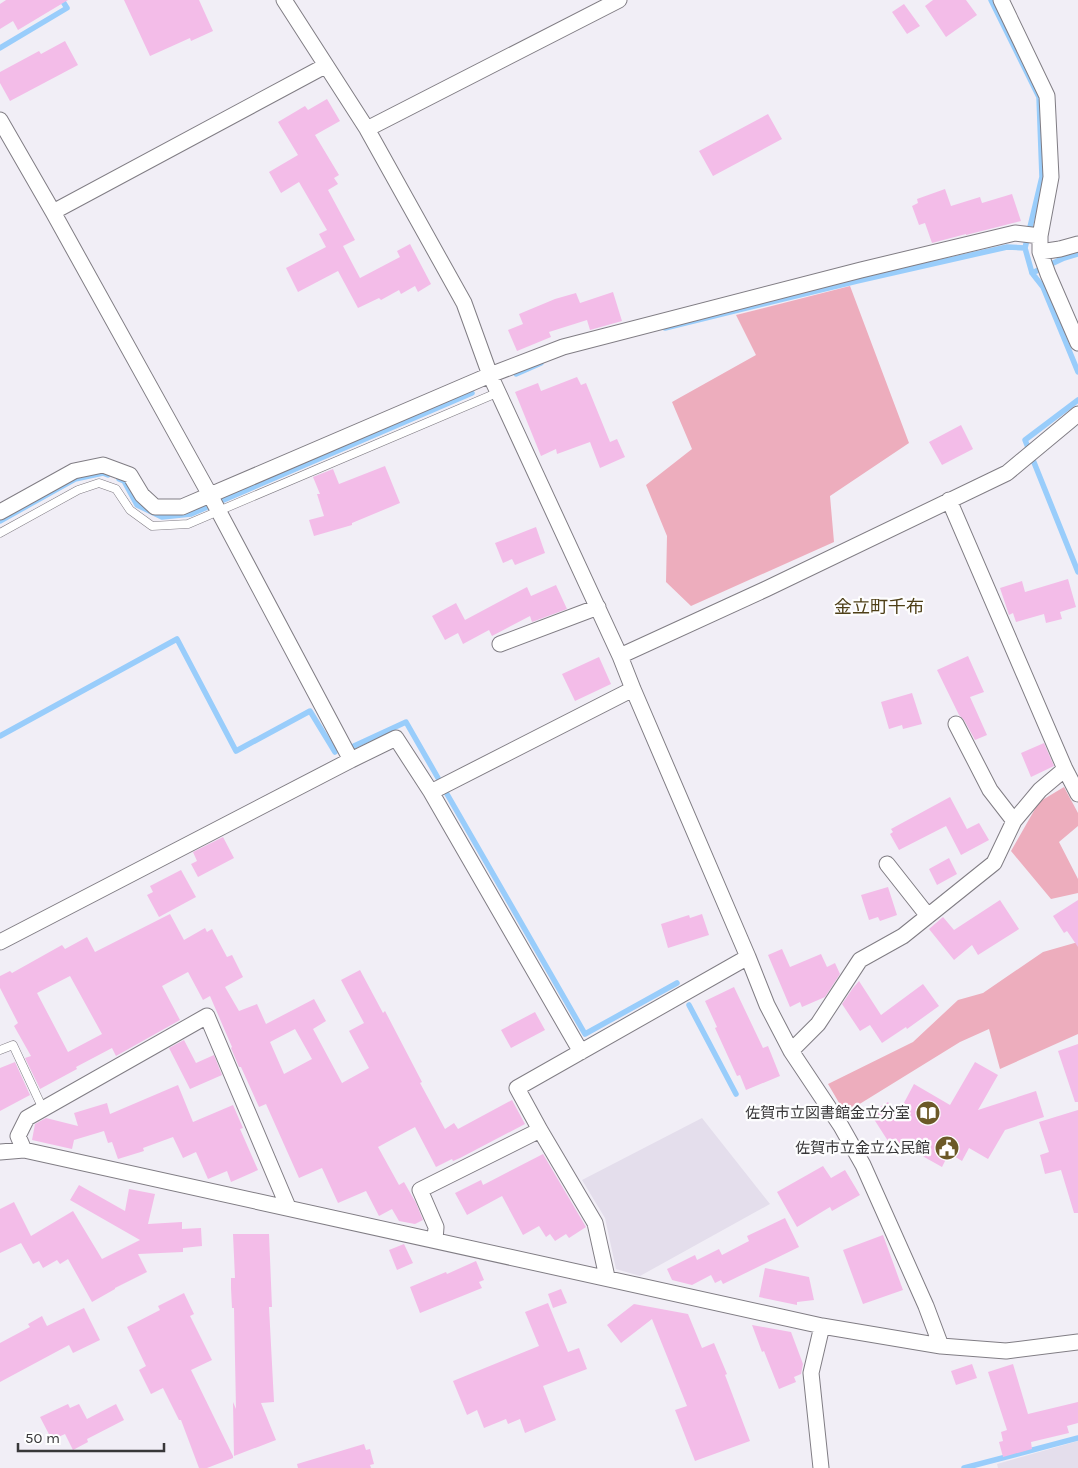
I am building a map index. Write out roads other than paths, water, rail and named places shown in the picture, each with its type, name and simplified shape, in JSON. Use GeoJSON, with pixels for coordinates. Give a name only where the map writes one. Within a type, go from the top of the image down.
{"type":"FeatureCollection","features":[{"type":"Feature","properties":{"kind":"street"},"geometry":{"type":"LineString","coordinates":[[284,0],[367,129],[464,302],[490,375],[620,656],[767,1005],[791,1051],[841,1126],[862,1165],[926,1306],[941,1346]]}},
{"type":"Feature","properties":{"kind":"street"},"geometry":{"type":"LineString","coordinates":[[367,129],[619,0]]}},
{"type":"Feature","properties":{"kind":"street"},"geometry":{"type":"LineString","coordinates":[[1001,0],[1047,96],[1051,177],[1040,236],[1040,252],[1078,343]]}},
{"type":"Feature","properties":{"kind":"street"},"geometry":{"type":"LineString","coordinates":[[54,212],[325,66]]}},
{"type":"Feature","properties":{"kind":"street"},"geometry":{"type":"LineString","coordinates":[[0,120],[54,212],[210,495],[350,760]]}},
{"type":"Feature","properties":{"kind":"street"},"geometry":{"type":"LineString","coordinates":[[0,512],[74,471],[103,465],[130,475],[142,495],[155,506],[182,507],[490,375],[563,347],[861,270],[1016,233],[1040,236]]}},
{"type":"Feature","properties":{"kind":"street"},"geometry":{"type":"LineString","coordinates":[[1040,252],[1078,244]]}},
{"type":"Feature","properties":{"kind":"street"},"geometry":{"type":"LineString","coordinates":[[620,656],[766,590],[1006,473],[1078,414]]}},
{"type":"Feature","properties":{"kind":"street"},"geometry":{"type":"LineString","coordinates":[[950,500],[1065,769],[1078,794]]}},
{"type":"Feature","properties":{"kind":"street"},"geometry":{"type":"LineString","coordinates":[[500,644],[598,608]]}},
{"type":"Feature","properties":{"kind":"street"},"geometry":{"type":"LineString","coordinates":[[431,792],[633,689]]}},
{"type":"Feature","properties":{"kind":"street"},"geometry":{"type":"LineString","coordinates":[[956,724],[990,790],[1014,821]]}},
{"type":"Feature","properties":{"kind":"street"},"geometry":{"type":"LineString","coordinates":[[0,942],[350,760],[396,738],[431,792],[581,1052]]}},
{"type":"Feature","properties":{"kind":"street"},"geometry":{"type":"LineString","coordinates":[[791,1051],[818,1024],[860,960],[903,936],[994,863],[1014,821],[1040,790],[1065,769]]}},
{"type":"Feature","properties":{"kind":"street"},"geometry":{"type":"LineString","coordinates":[[887,864],[928,916]]}},
{"type":"Feature","properties":{"kind":"street"},"geometry":{"type":"LineString","coordinates":[[607,1278],[595,1223],[517,1088],[748,957]]}},
{"type":"Feature","properties":{"kind":"street"},"geometry":{"type":"LineString","coordinates":[[24,1150],[18,1136],[27,1118],[207,1016],[288,1208]]}},
{"type":"Feature","properties":{"kind":"street"},"geometry":{"type":"LineString","coordinates":[[435,1240],[436,1226],[420,1190],[540,1130]]}},
{"type":"Feature","properties":{"kind":"street"},"geometry":{"type":"LineString","coordinates":[[0,1152],[24,1150],[822,1326],[941,1346],[1006,1351],[1078,1342]]}},
{"type":"Feature","properties":{"kind":"street"},"geometry":{"type":"LineString","coordinates":[[821,1468],[811,1373],[822,1326]]}},
{"type":"Feature","properties":{"kind":"lane"},"geometry":{"type":"LineString","coordinates":[[0,533],[78,490],[98,483],[116,489],[130,510],[152,526],[188,524],[499,392]]}},
{"type":"Feature","properties":{"kind":"lane"},"geometry":{"type":"LineString","coordinates":[[0,1050],[13,1045],[42,1110]]}},
{"type":"Feature","properties":{"kind":"waterway"},"geometry":{"type":"LineString","coordinates":[[0,48],[67,8],[62,0]]}},
{"type":"Feature","properties":{"kind":"waterway"},"geometry":{"type":"LineString","coordinates":[[991,0],[1039,97],[1042,177],[1025,248]]}},
{"type":"Feature","properties":{"kind":"waterway"},"geometry":{"type":"LineString","coordinates":[[665,328],[1007,247],[1025,248],[1032,273],[1064,258],[1078,254]]}},
{"type":"Feature","properties":{"kind":"waterway"},"geometry":{"type":"LineString","coordinates":[[1032,273],[1043,287],[1078,372]]}},
{"type":"Feature","properties":{"kind":"waterway"},"geometry":{"type":"LineString","coordinates":[[516,374],[541,363]]}},
{"type":"Feature","properties":{"kind":"waterway"},"geometry":{"type":"LineString","coordinates":[[119,479],[124,481],[137,505],[162,517],[191,514],[472,393]]}},
{"type":"Feature","properties":{"kind":"waterway"},"geometry":{"type":"LineString","coordinates":[[1078,400],[1025,440],[1078,572]]}},
{"type":"Feature","properties":{"kind":"waterway"},"geometry":{"type":"LineString","coordinates":[[0,521],[75,479],[103,473],[108,475]]}},
{"type":"Feature","properties":{"kind":"waterway"},"geometry":{"type":"LineString","coordinates":[[0,736],[177,639],[236,751],[310,711],[335,752]]}},
{"type":"Feature","properties":{"kind":"waterway"},"geometry":{"type":"LineString","coordinates":[[354,746],[406,722],[438,778]]}},
{"type":"Feature","properties":{"kind":"waterway"},"geometry":{"type":"LineString","coordinates":[[447,794],[585,1034],[677,983]]}},
{"type":"Feature","properties":{"kind":"waterway"},"geometry":{"type":"LineString","coordinates":[[689,1005],[736,1094]]}},
{"type":"Feature","properties":{"kind":"waterway"},"geometry":{"type":"LineString","coordinates":[[964,1468],[1078,1438]]}},
{"type":"Feature","properties":{"kind":"place","name":"佐賀市立図書館金立分室"},"geometry":{"type":"Point","coordinates":[928,1113]}},
{"type":"Feature","properties":{"kind":"place","name":"佐賀市立金立公民館"},"geometry":{"type":"Point","coordinates":[947,1148]}},
{"type":"Feature","properties":{"kind":"district","name":"金立町千布"},"geometry":{"type":"Point","coordinates":[879,607]}}]}
